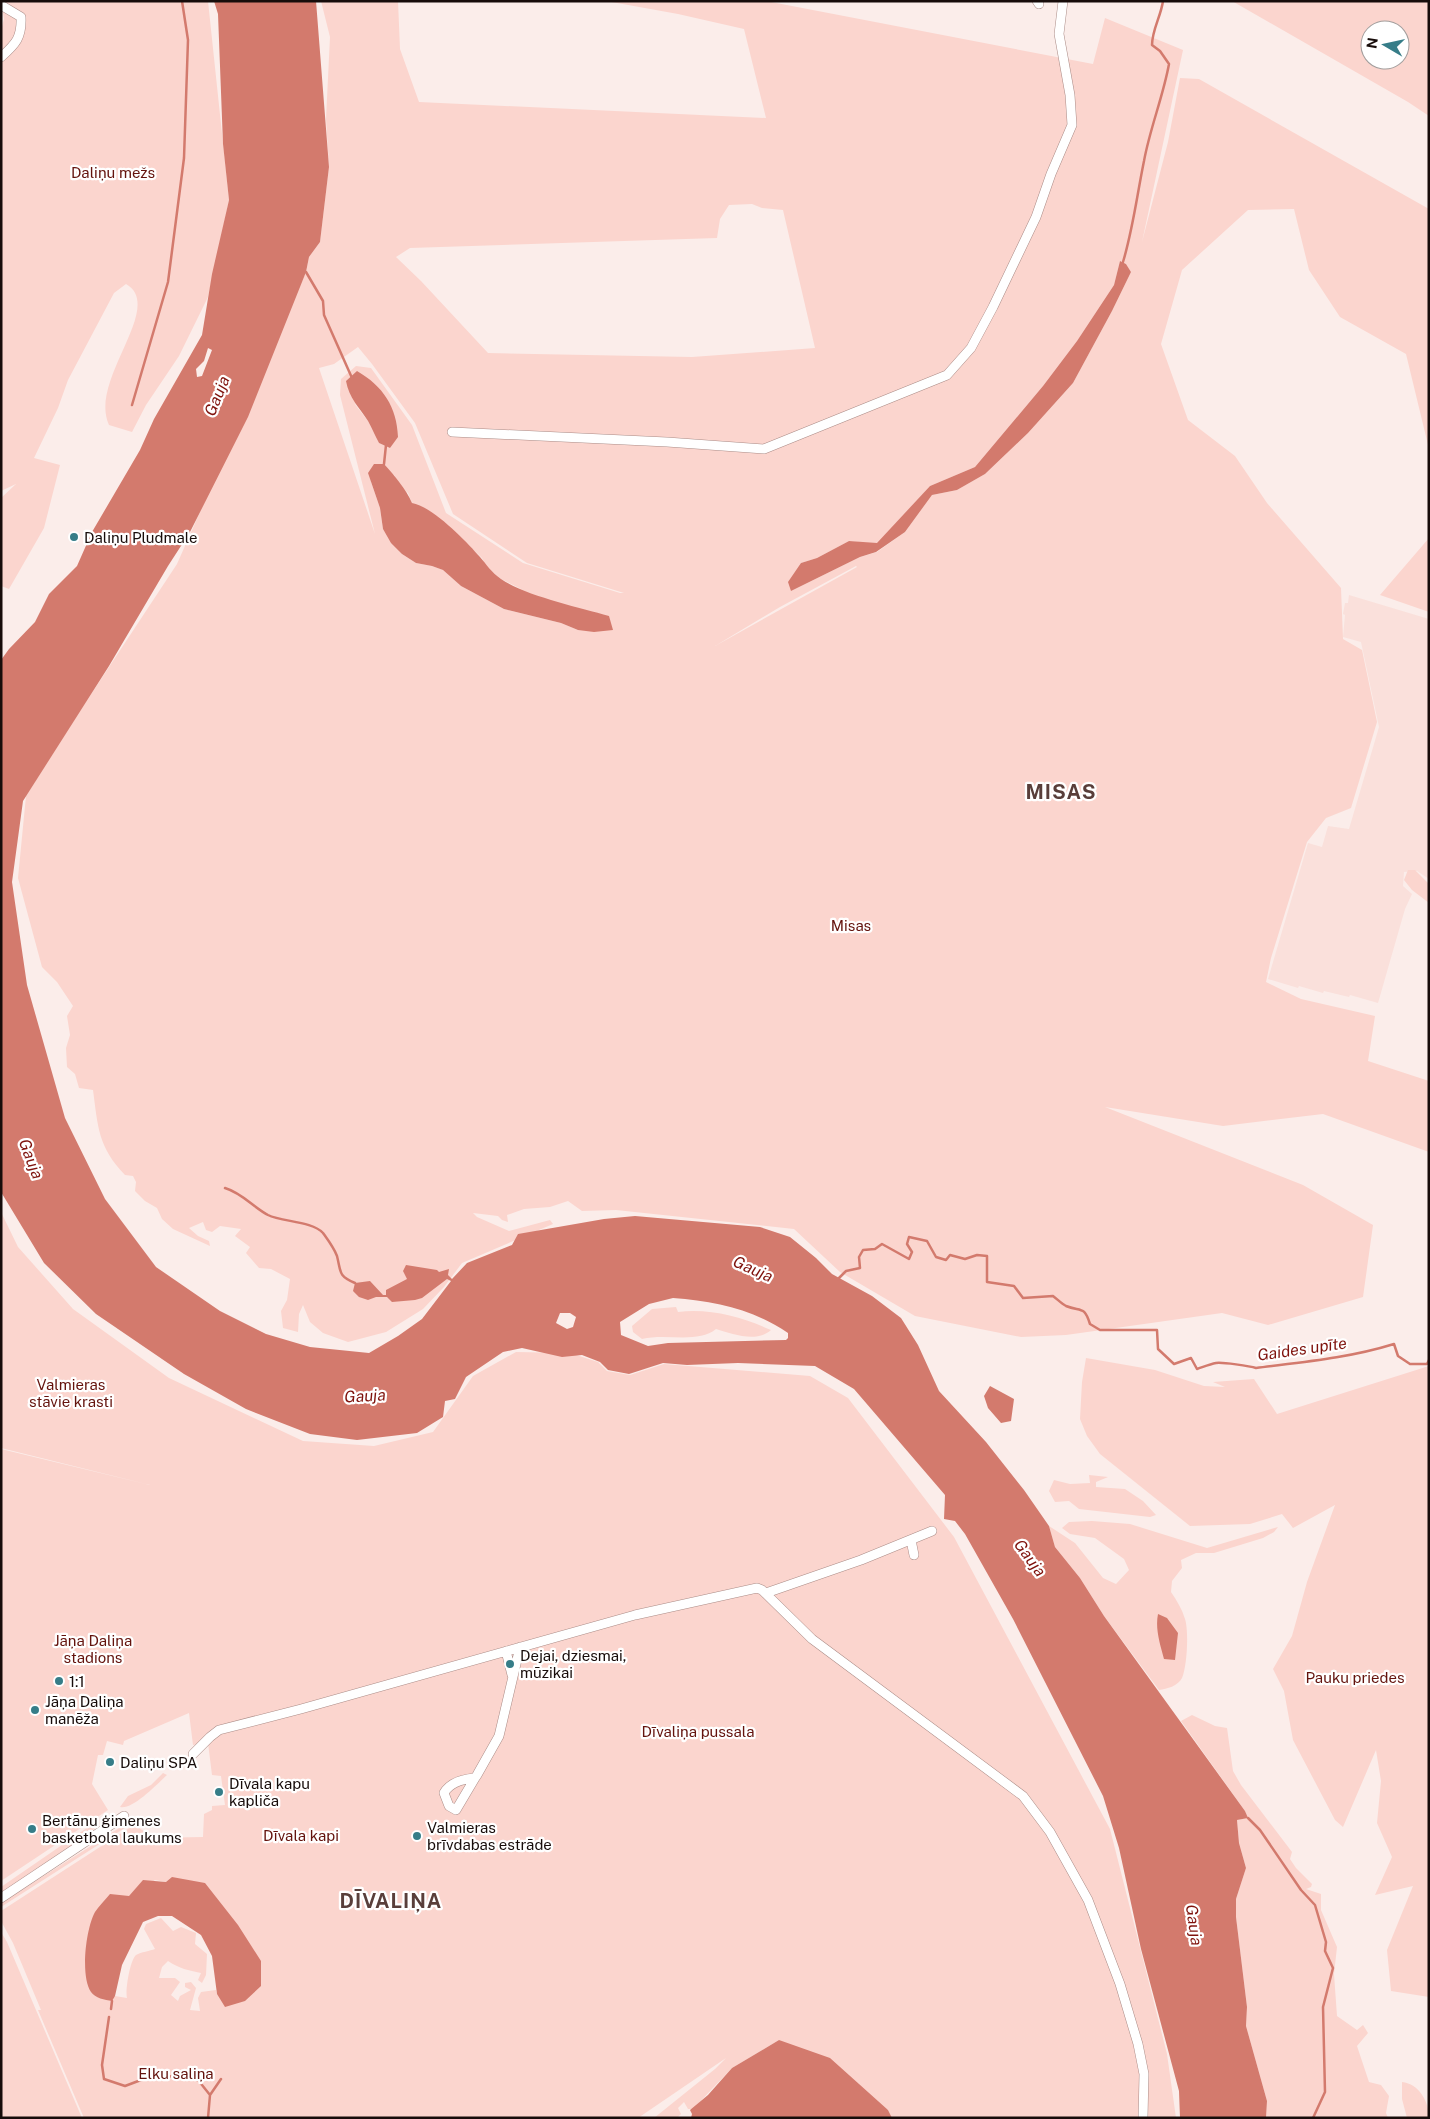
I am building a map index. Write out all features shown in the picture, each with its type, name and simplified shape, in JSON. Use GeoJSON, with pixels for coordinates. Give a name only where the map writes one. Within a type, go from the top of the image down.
{"type":"FeatureCollection","features":[{"type":"Feature","properties":{"kind":"street"},"geometry":{"type":"LineString","coordinates":[[452,432],[764,448],[947,375],[971,348],[993,307],[1036,217],[1051,174],[1072,125],[1070,95],[1059,34],[1063,1]]}},
{"type":"Feature","properties":{"kind":"street"},"geometry":{"type":"LineString","coordinates":[[1,5],[21,17],[22,31],[13,46],[1,57]]}},
{"type":"Feature","properties":{"kind":"street"},"geometry":{"type":"LineString","coordinates":[[766,1593],[861,1560],[932,1531]]}},
{"type":"Feature","properties":{"kind":"street"},"geometry":{"type":"LineString","coordinates":[[910,1540],[914,1555]]}},
{"type":"Feature","properties":{"kind":"street"},"geometry":{"type":"LineString","coordinates":[[193,1754],[219,1730],[301,1709],[661,1608],[757,1588],[766,1593],[812,1639],[1023,1796],[1050,1832],[1088,1900],[1120,1984],[1138,2044],[1144,2074],[1143,2118]]}},
{"type":"Feature","properties":{"kind":"street"},"geometry":{"type":"LineString","coordinates":[[475,1778],[499,1736],[520,1648]]}},
{"type":"Feature","properties":{"kind":"street"},"geometry":{"type":"LineString","coordinates":[[506,1651],[513,1678]]}},
{"type":"Feature","properties":{"kind":"street"},"geometry":{"type":"LineString","coordinates":[[1,1898],[124,1816]]}},
{"type":"Feature","properties":{"kind":"shaded area"},"geometry":{"type":"Polygon","coordinates":[[[1349,595],[1429,619],[1429,879],[1417,871],[1404,872],[1403,886],[1412,894],[1405,909],[1378,1003],[1350,995],[1349,997],[1324,991],[1323,993],[1299,986],[1298,988],[1268,979],[1308,843],[1322,847],[1328,826],[1349,829],[1379,727],[1361,642],[1343,637],[1345,615],[1343,614],[1349,595]]]}},
{"type":"Feature","properties":{"kind":"green space","name":"Daliņu mežs"},"geometry":{"type":"Polygon","coordinates":[[[1,1],[208,1],[229,200],[208,297],[179,356],[146,405],[132,432],[109,425],[105,407],[108,387],[133,327],[137,309],[136,295],[126,284],[114,293],[68,380],[58,408],[34,458],[60,465],[44,528],[9,589],[1,586],[1,498],[16,484],[1,491],[1,30],[4,19],[1,1]]]}},
{"type":"Feature","properties":{"kind":"green space","name":"Misas"},"geometry":{"type":"Polygon","coordinates":[[[321,1],[398,1],[400,49],[419,102],[766,118],[744,29],[678,14],[606,1],[766,1],[1093,64],[1105,18],[1183,50],[1142,242],[1168,142],[1180,78],[1199,79],[1429,209],[1429,449],[1406,354],[1340,317],[1309,270],[1294,209],[1248,210],[1182,270],[1161,344],[1188,420],[1235,456],[1267,503],[1341,588],[1343,639],[1362,650],[1377,722],[1351,808],[1326,818],[1307,842],[1271,958],[1266,982],[1301,999],[1375,1016],[1368,1061],[1429,1081],[1429,1152],[1323,1114],[1223,1126],[1105,1107],[1303,1185],[1373,1225],[1363,1297],[1268,1325],[1222,1313],[1066,1335],[1021,1337],[915,1316],[840,1272],[794,1229],[616,1210],[582,1211],[568,1201],[550,1207],[524,1209],[507,1215],[508,1222],[498,1216],[473,1213],[477,1217],[509,1231],[550,1220],[553,1224],[462,1263],[444,1287],[423,1309],[386,1332],[348,1342],[323,1333],[310,1322],[303,1305],[299,1314],[298,1332],[283,1328],[281,1311],[287,1300],[290,1279],[271,1269],[259,1268],[246,1253],[250,1247],[235,1236],[241,1229],[220,1226],[212,1232],[206,1230],[203,1222],[189,1228],[198,1236],[209,1241],[210,1246],[173,1229],[162,1219],[157,1208],[145,1201],[135,1191],[136,1182],[133,1176],[125,1175],[104,1146],[98,1126],[93,1090],[79,1088],[75,1074],[67,1067],[66,1048],[70,1035],[67,1016],[73,1006],[57,982],[42,967],[18,878],[26,796],[177,564],[306,272],[309,257],[320,242],[329,167],[326,119],[330,37],[321,1]],[[752,204],[729,205],[720,219],[717,238],[410,248],[396,257],[488,353],[692,357],[815,348],[783,210],[762,208],[752,204]],[[1120,261],[1114,285],[1077,341],[1043,386],[975,467],[930,486],[877,544],[849,541],[817,558],[801,563],[791,591],[860,557],[877,552],[905,532],[932,495],[957,490],[985,474],[1028,433],[1073,383],[1131,272],[1126,264],[1120,261]],[[358,347],[334,364],[319,368],[375,534],[340,395],[341,379],[356,366],[371,368],[412,425],[446,513],[523,563],[624,593],[527,563],[453,514],[415,423],[372,364],[358,347]],[[354,403],[368,421],[379,443],[390,448],[394,441],[354,403]],[[394,475],[371,482],[380,508],[383,529],[402,554],[416,563],[443,570],[461,586],[504,609],[561,623],[578,630],[521,589],[501,579],[486,567],[482,558],[445,524],[412,503],[408,493],[402,488],[394,475]],[[857,567],[780,607],[715,646],[857,567]]]}},
{"type":"Feature","properties":{"kind":"green space"},"geometry":{"type":"Polygon","coordinates":[[[1232,1],[1429,1],[1429,116],[1408,102],[1232,1]]]}},
{"type":"Feature","properties":{"kind":"green space"},"geometry":{"type":"Polygon","coordinates":[[[1429,538],[1429,612],[1380,595],[1429,538]]]}},
{"type":"Feature","properties":{"kind":"green space"},"geometry":{"type":"Polygon","coordinates":[[[1408,870],[1415,870],[1429,884],[1429,903],[1412,890],[1404,880],[1408,870]]]}},
{"type":"Feature","properties":{"kind":"green space","name":"Dīvaliņa pussala"},"geometry":{"type":"Polygon","coordinates":[[[1,1212],[18,1247],[73,1309],[169,1378],[303,1441],[374,1446],[433,1432],[473,1376],[516,1352],[570,1353],[598,1362],[607,1371],[630,1375],[664,1364],[810,1376],[848,1398],[954,1537],[1110,1829],[1167,2054],[1176,2118],[892,2118],[888,2110],[779,2040],[732,2068],[693,2109],[688,2109],[684,2102],[678,2108],[681,2114],[677,2118],[654,2118],[726,2058],[638,2118],[84,2118],[38,2010],[41,2010],[13,1943],[1,1921],[1,1911],[134,1825],[147,1833],[147,1838],[203,1837],[204,1814],[212,1810],[212,1806],[225,1805],[221,1776],[212,1775],[208,1743],[193,1745],[189,1713],[124,1741],[123,1745],[107,1741],[103,1755],[98,1755],[92,1784],[108,1810],[1,1881],[1,1449],[150,1485],[1,1448],[1,1212]],[[155,1880],[129,1896],[111,2001],[115,1996],[127,1998],[128,1976],[134,1958],[138,1954],[155,1949],[144,1929],[146,1924],[161,1918],[173,1931],[181,1927],[196,1933],[195,1944],[207,1954],[206,1975],[202,1983],[198,1980],[201,1973],[180,1968],[168,1961],[162,1967],[159,1978],[175,1978],[180,1982],[171,1995],[178,2001],[180,1996],[191,1990],[185,1987],[185,1983],[191,1982],[196,1988],[190,2010],[200,2011],[198,1998],[201,1992],[216,1990],[217,1994],[245,2001],[166,1882],[155,1880]]]}},
{"type":"Feature","properties":{"kind":"green space"},"geometry":{"type":"Polygon","coordinates":[[[676,1307],[678,1312],[702,1311],[726,1315],[749,1321],[771,1330],[765,1334],[752,1337],[716,1329],[700,1336],[651,1337],[642,1339],[633,1332],[632,1326],[652,1309],[676,1307]]]}},
{"type":"Feature","properties":{"kind":"green space","name":"Pauku priedes"},"geometry":{"type":"Polygon","coordinates":[[[1086,1358],[1155,1370],[1204,1386],[1225,1387],[1213,1382],[1254,1379],[1277,1414],[1429,1366],[1429,1997],[1391,1991],[1387,1950],[1413,1886],[1375,1895],[1392,1857],[1377,1823],[1381,1781],[1376,1750],[1343,1827],[1335,1820],[1293,1740],[1284,1691],[1273,1669],[1292,1636],[1307,1582],[1335,1505],[1293,1528],[1282,1514],[1250,1524],[1190,1526],[1100,1454],[1087,1436],[1080,1419],[1082,1382],[1086,1358]]]}},
{"type":"Feature","properties":{"kind":"green space"},"geometry":{"type":"Polygon","coordinates":[[[1089,1475],[1108,1477],[1096,1482],[1096,1487],[1125,1489],[1143,1501],[1156,1515],[1150,1517],[1079,1509],[1069,1501],[1055,1502],[1049,1491],[1054,1480],[1070,1484],[1090,1483],[1089,1475]]]}},
{"type":"Feature","properties":{"kind":"green space"},"geometry":{"type":"Polygon","coordinates":[[[1092,1521],[1130,1524],[1207,1548],[1278,1527],[1274,1532],[1263,1538],[1214,1553],[1196,1553],[1181,1560],[1182,1568],[1172,1581],[1171,1592],[1181,1608],[1186,1625],[1185,1666],[1182,1678],[1178,1683],[1169,1688],[1159,1690],[1104,1616],[1080,1578],[1055,1547],[1049,1526],[1075,1543],[1103,1578],[1116,1584],[1129,1570],[1124,1559],[1095,1538],[1070,1534],[1062,1528],[1069,1522],[1092,1521]]]}},
{"type":"Feature","properties":{"kind":"green space"},"geometry":{"type":"Polygon","coordinates":[[[1192,1715],[1215,1726],[1227,1728],[1233,1771],[1241,1785],[1292,1852],[1290,1859],[1296,1868],[1312,1884],[1311,1887],[1306,1889],[1321,1894],[1321,1910],[1337,1947],[1334,1974],[1337,2016],[1357,2030],[1363,2025],[1368,2033],[1357,2046],[1369,2082],[1381,2085],[1389,2096],[1386,2113],[1388,2118],[1266,2118],[1267,2101],[1246,2026],[1247,2007],[1236,1917],[1236,1899],[1246,1868],[1239,1843],[1237,1820],[1247,1818],[1245,1811],[1181,1721],[1192,1715]]]}},
{"type":"Feature","properties":{"kind":"green space"},"geometry":{"type":"Polygon","coordinates":[[[163,1773],[167,1775],[145,1796],[131,1805],[120,1807],[128,1796],[151,1785],[163,1773]]]}},
{"type":"Feature","properties":{"kind":"green space"},"geometry":{"type":"Polygon","coordinates":[[[94,1823],[95,1828],[86,1836],[1,1893],[1,1887],[94,1823]]]}},
{"type":"Feature","properties":{"kind":"green space"},"geometry":{"type":"Polygon","coordinates":[[[131,1824],[1,1907],[1,1903],[124,1825],[131,1824]]]}},
{"type":"Feature","properties":{"kind":"green space"},"geometry":{"type":"Polygon","coordinates":[[[1,1932],[7,1942],[82,2118],[1,2118],[1,1932]]]}},
{"type":"Feature","properties":{"kind":"green space"},"geometry":{"type":"Polygon","coordinates":[[[1402,2082],[1413,2086],[1422,2094],[1427,2105],[1429,2118],[1407,2118],[1402,2099],[1402,2082]]]}},
{"type":"Feature","properties":{"kind":"water","name":"Gauja"},"geometry":{"type":"Polygon","coordinates":[[[214,1],[316,1],[329,167],[320,242],[309,257],[306,272],[248,417],[190,532],[109,666],[23,801],[12,882],[27,985],[65,1118],[105,1199],[156,1267],[220,1311],[266,1334],[310,1347],[369,1353],[422,1319],[451,1281],[447,1279],[422,1298],[392,1302],[387,1297],[376,1297],[368,1300],[359,1297],[353,1291],[355,1283],[370,1281],[383,1295],[386,1295],[386,1290],[407,1279],[403,1271],[406,1265],[437,1270],[439,1272],[449,1269],[448,1275],[452,1279],[467,1263],[512,1245],[518,1234],[604,1219],[635,1216],[760,1227],[790,1237],[832,1274],[872,1296],[901,1318],[918,1345],[939,1391],[986,1442],[1024,1490],[1049,1526],[1055,1547],[1080,1578],[1104,1616],[1245,1811],[1248,1818],[1237,1820],[1239,1843],[1246,1868],[1236,1899],[1236,1917],[1247,2007],[1246,2026],[1267,2101],[1266,2118],[1180,2118],[1179,2091],[1141,1949],[1119,1848],[1103,1796],[1013,1619],[965,1534],[955,1521],[944,1519],[945,1495],[854,1389],[815,1366],[738,1363],[687,1365],[663,1363],[629,1374],[608,1370],[600,1362],[582,1355],[562,1357],[522,1348],[503,1352],[466,1377],[455,1399],[445,1401],[443,1417],[417,1433],[357,1440],[310,1434],[246,1409],[184,1374],[96,1314],[44,1263],[1,1192],[1,660],[35,622],[49,594],[77,566],[92,532],[140,450],[154,419],[202,335],[212,274],[229,200],[223,144],[218,14],[214,1]],[[208,348],[204,361],[196,369],[197,377],[202,376],[212,350],[208,348]],[[673,1298],[649,1304],[620,1322],[621,1335],[648,1346],[668,1343],[786,1340],[788,1338],[788,1333],[761,1318],[719,1304],[673,1298]],[[560,1313],[556,1323],[567,1329],[573,1327],[576,1317],[570,1313],[560,1313]]]}},
{"type":"Feature","properties":{"kind":"water"},"geometry":{"type":"Polygon","coordinates":[[[1120,261],[1126,264],[1131,272],[1112,311],[1073,383],[1028,433],[985,474],[957,490],[932,495],[905,532],[876,552],[860,557],[791,591],[788,582],[801,563],[817,558],[849,541],[877,543],[930,486],[975,467],[1043,386],[1077,341],[1114,285],[1120,261]]]}},
{"type":"Feature","properties":{"kind":"water"},"geometry":{"type":"Polygon","coordinates":[[[357,371],[374,383],[387,398],[395,416],[398,437],[390,448],[379,443],[368,421],[349,392],[346,381],[357,371]]]}},
{"type":"Feature","properties":{"kind":"water"},"geometry":{"type":"Polygon","coordinates":[[[374,464],[384,464],[396,477],[412,503],[429,510],[439,517],[501,579],[538,596],[609,616],[613,630],[594,632],[578,630],[561,623],[504,609],[461,586],[443,570],[416,563],[402,554],[391,543],[383,529],[380,508],[368,473],[374,464]]]}},
{"type":"Feature","properties":{"kind":"water"},"geometry":{"type":"Polygon","coordinates":[[[990,1386],[1014,1399],[1011,1421],[1001,1423],[988,1408],[984,1396],[990,1386]]]}},
{"type":"Feature","properties":{"kind":"water"},"geometry":{"type":"Polygon","coordinates":[[[1158,1614],[1167,1618],[1178,1633],[1175,1660],[1164,1659],[1158,1631],[1158,1614]]]}},
{"type":"Feature","properties":{"kind":"water"},"geometry":{"type":"Polygon","coordinates":[[[172,1877],[205,1883],[238,1925],[261,1961],[261,1986],[245,2001],[225,2007],[217,1994],[212,1956],[201,1935],[172,1916],[158,1916],[143,1922],[122,1965],[115,1996],[112,2001],[98,1997],[91,1992],[85,1964],[89,1929],[95,1912],[110,1894],[129,1896],[143,1880],[166,1882],[172,1877]]]}},
{"type":"Feature","properties":{"kind":"water"},"geometry":{"type":"Polygon","coordinates":[[[779,2040],[830,2058],[888,2110],[892,2118],[691,2118],[690,2110],[708,2095],[732,2068],[779,2040]]]}},
{"type":"Feature","properties":{"kind":"waterway"},"geometry":{"type":"LineString","coordinates":[[132,405],[168,282],[184,158],[188,40],[182,1]]}},
{"type":"Feature","properties":{"kind":"waterway"},"geometry":{"type":"LineString","coordinates":[[1123,262],[1147,149],[1169,64],[1160,51],[1152,45],[1153,34],[1163,1]]}},
{"type":"Feature","properties":{"kind":"waterway"},"geometry":{"type":"LineString","coordinates":[[306,272],[323,301],[324,315],[352,378]]}},
{"type":"Feature","properties":{"kind":"waterway"},"geometry":{"type":"LineString","coordinates":[[384,464],[386,445]]}},
{"type":"Feature","properties":{"kind":"waterway"},"geometry":{"type":"LineString","coordinates":[[225,1188],[237,1193],[268,1215],[318,1229],[323,1233],[334,1250],[343,1276],[355,1283]]}},
{"type":"Feature","properties":{"kind":"waterway","name":"Gaides upīte"},"geometry":{"type":"LineString","coordinates":[[838,1279],[846,1271],[860,1268],[859,1257],[863,1250],[875,1249],[882,1244],[909,1259],[912,1252],[907,1244],[909,1237],[927,1241],[936,1257],[946,1260],[950,1255],[965,1259],[977,1255],[987,1256],[987,1282],[1014,1286],[1023,1298],[1053,1296],[1066,1306],[1084,1312],[1090,1324],[1100,1330],[1157,1330],[1158,1349],[1174,1364],[1191,1358],[1197,1369],[1219,1363],[1256,1368],[1343,1356],[1394,1344],[1398,1356],[1410,1364],[1427,1364],[1429,1360]]}},
{"type":"Feature","properties":{"kind":"waterway"},"geometry":{"type":"LineString","coordinates":[[1248,1818],[1260,1830],[1301,1890],[1315,1905],[1326,1942],[1325,1951],[1333,1968],[1323,2007],[1325,2092],[1313,2118]]}},
{"type":"Feature","properties":{"kind":"waterway"},"geometry":{"type":"LineString","coordinates":[[111,2009],[112,2001]]}},
{"type":"Feature","properties":{"kind":"waterway"},"geometry":{"type":"LineString","coordinates":[[109,2017],[102,2065],[104,2079],[125,2086],[141,2080],[158,2078]]}},
{"type":"Feature","properties":{"kind":"waterway"},"geometry":{"type":"LineString","coordinates":[[168,2076],[198,2080],[210,2095]]}},
{"type":"Feature","properties":{"kind":"waterway"},"geometry":{"type":"LineString","coordinates":[[208,2118],[210,2095],[221,2079]]}},
{"type":"Feature","properties":{"kind":"place","name":"Daliņu Pludmale"},"geometry":{"type":"Point","coordinates":[74,537]}},
{"type":"Feature","properties":{"kind":"place","name":"Dejai, dziesmai, mūzikai"},"geometry":{"type":"Point","coordinates":[510,1664]}},
{"type":"Feature","properties":{"kind":"place","name":"1:1"},"geometry":{"type":"Point","coordinates":[59,1681]}},
{"type":"Feature","properties":{"kind":"place","name":"Jāņa Daliņa manēža"},"geometry":{"type":"Point","coordinates":[35,1710]}},
{"type":"Feature","properties":{"kind":"place","name":"Daliņu SPA"},"geometry":{"type":"Point","coordinates":[110,1762]}},
{"type":"Feature","properties":{"kind":"place","name":"Dīvala kapu kapliča"},"geometry":{"type":"Point","coordinates":[219,1792]}},
{"type":"Feature","properties":{"kind":"place","name":"Bertānu ģimenes basketbola laukums"},"geometry":{"type":"Point","coordinates":[32,1829]}},
{"type":"Feature","properties":{"kind":"place","name":"Valmieras brīvdabas estrāde"},"geometry":{"type":"Point","coordinates":[417,1836]}},
{"type":"Feature","properties":{"kind":"district","name":"MISAS"},"geometry":{"type":"Point","coordinates":[1061,792]}},
{"type":"Feature","properties":{"kind":"district","name":"DĪVALIŅA"},"geometry":{"type":"Point","coordinates":[391,1901]}},
{"type":"Feature","properties":{"kind":"park label","name":"Valmieras stāvie krasti"},"geometry":{"type":"Point","coordinates":[71,1392]}},
{"type":"Feature","properties":{"kind":"park label","name":"Jāņa Daliņa stadions"},"geometry":{"type":"Point","coordinates":[93,1648]}},
{"type":"Feature","properties":{"kind":"park label","name":"Dīvala kapi"},"geometry":{"type":"Point","coordinates":[301,1835]}},
{"type":"Feature","properties":{"kind":"park label","name":"Elku saliņa"},"geometry":{"type":"Point","coordinates":[176,2073]}}]}
